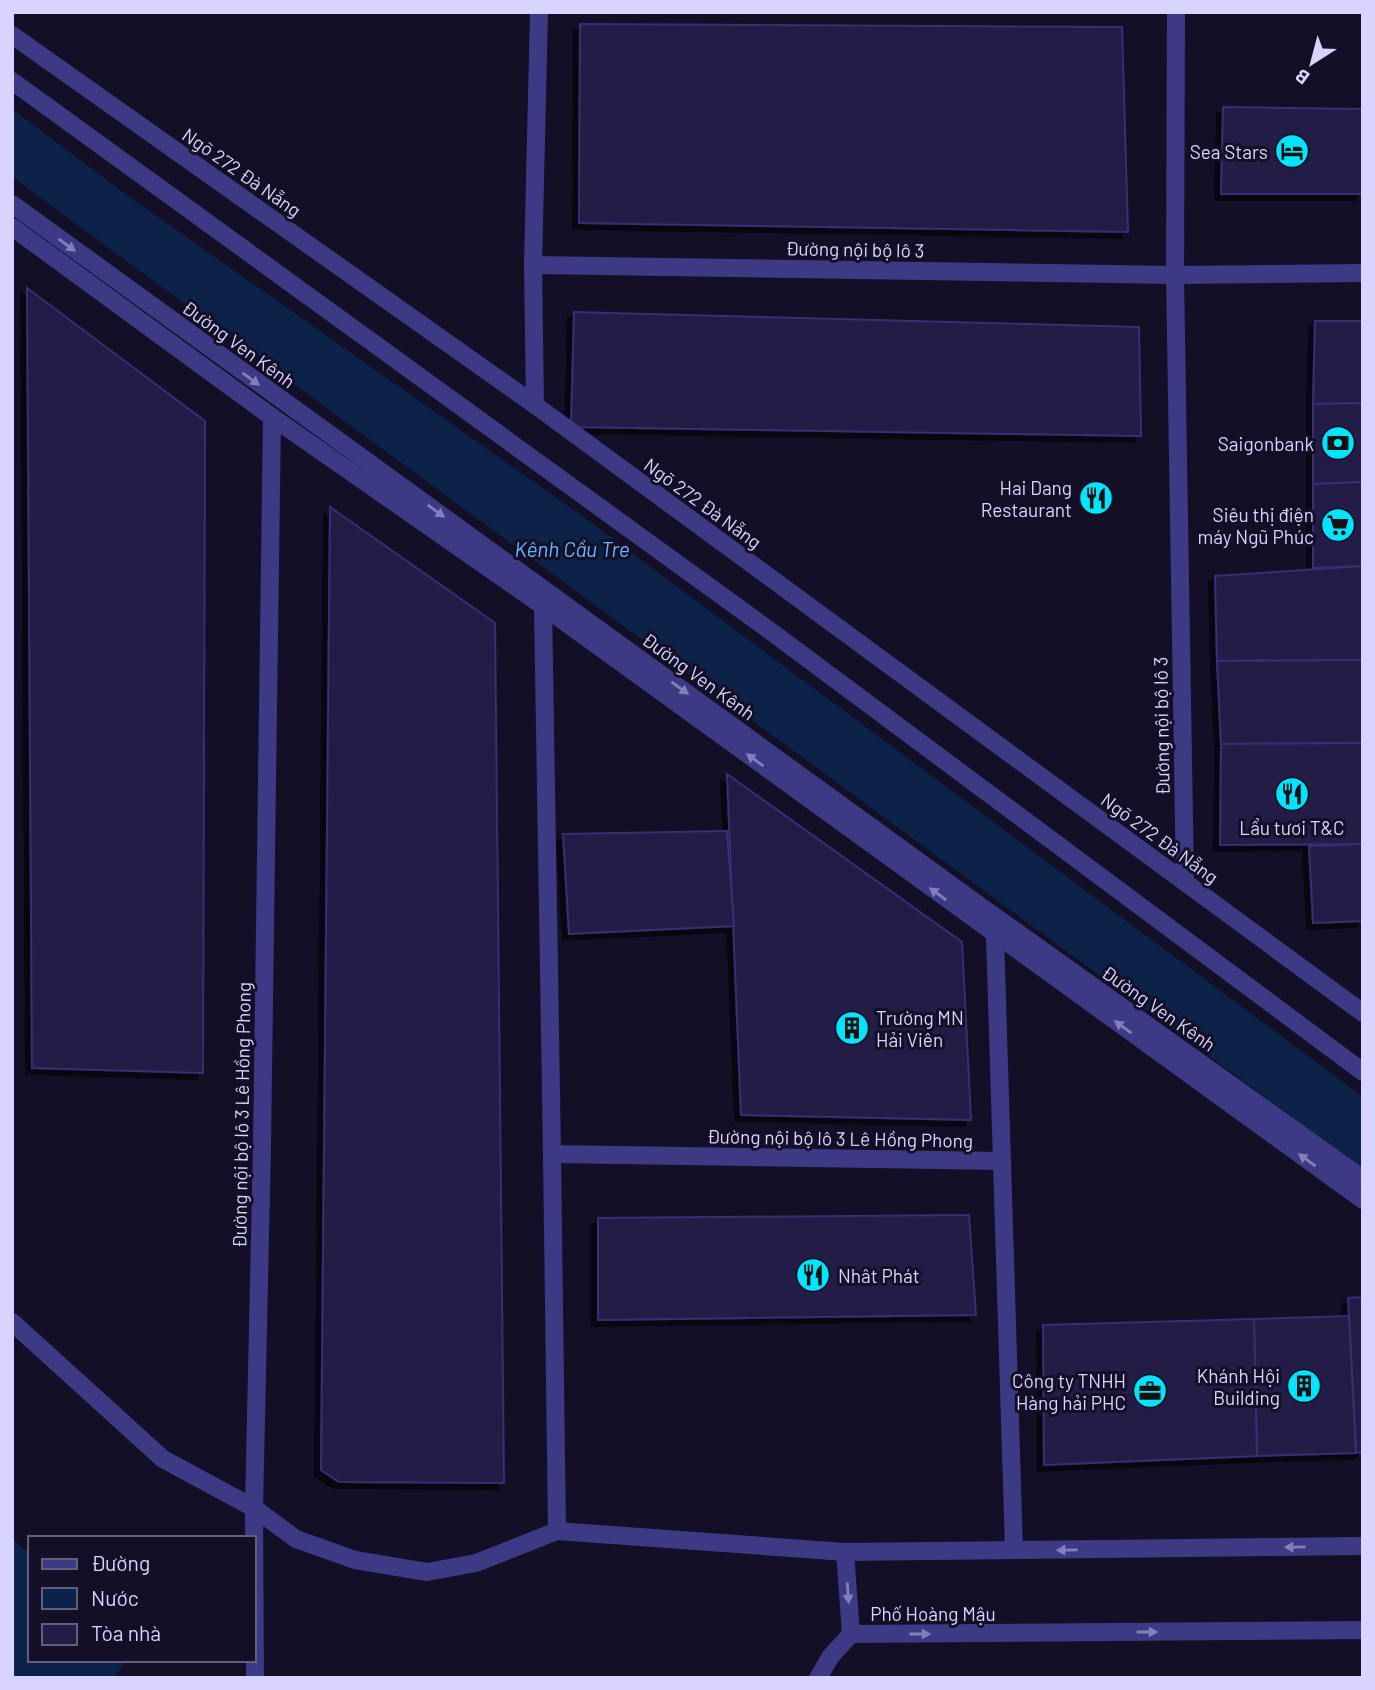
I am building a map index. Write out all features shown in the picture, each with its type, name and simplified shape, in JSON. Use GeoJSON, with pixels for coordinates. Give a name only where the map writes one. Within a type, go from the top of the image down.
{"type":"FeatureCollection","features":[{"type":"Feature","properties":{"kind":"street"},"geometry":{"type":"LineString","coordinates":[[535,405],[533,265],[539,12]]}},
{"type":"Feature","properties":{"kind":"street","name":"Đường nội bộ lô 3"},"geometry":{"type":"LineString","coordinates":[[1176,12],[1175,275],[1185,883]]}},
{"type":"Feature","properties":{"kind":"street","name":"Ngõ 272 Đà Nẵng"},"geometry":{"type":"LineString","coordinates":[[12,34],[535,405],[1363,1013]]}},
{"type":"Feature","properties":{"kind":"street"},"geometry":{"type":"LineString","coordinates":[[12,81],[784,641],[1363,1072]]}},
{"type":"Feature","properties":{"kind":"street","name":"Đường Ven Kênh"},"geometry":{"type":"LineString","coordinates":[[12,204],[983,908],[1363,1179]]}},
{"type":"Feature","properties":{"kind":"street","name":"Đường Ven Kênh"},"geometry":{"type":"LineString","coordinates":[[12,227],[272,417],[543,606],[1363,1200]]}},
{"type":"Feature","properties":{"kind":"street","name":"Đường nội bộ lô 3"},"geometry":{"type":"LineString","coordinates":[[533,265],[1175,275],[1363,273]]}},
{"type":"Feature","properties":{"kind":"street","name":"Đường nội bộ lô 3 Lê Hồng Phong"},"geometry":{"type":"LineString","coordinates":[[254,1536],[272,417]]}},
{"type":"Feature","properties":{"kind":"street"},"geometry":{"type":"LineString","coordinates":[[543,606],[557,1531]]}},
{"type":"Feature","properties":{"kind":"street","name":"Đường nội bộ lô 3 Lê Hồng Phong"},"geometry":{"type":"LineString","coordinates":[[995,936],[1014,1550]]}},
{"type":"Feature","properties":{"kind":"street","name":"Đường nội bộ lô 3 Lê Hồng Phong"},"geometry":{"type":"LineString","coordinates":[[552,1154],[1002,1161]]}},
{"type":"Feature","properties":{"kind":"street"},"geometry":{"type":"LineString","coordinates":[[12,1322],[163,1459],[254,1508],[296,1538],[355,1560],[427,1572],[475,1563],[557,1531],[845,1552],[1363,1546]]}},
{"type":"Feature","properties":{"kind":"street","name":"Phố Hoàng Mậu"},"geometry":{"type":"LineString","coordinates":[[845,1552],[852,1634],[1363,1630]]}},
{"type":"Feature","properties":{"kind":"street"},"geometry":{"type":"LineString","coordinates":[[818,1678],[831,1656],[852,1634]]}},
{"type":"Feature","properties":{"kind":"water","name":"Kênh Cầu Tre"},"geometry":{"type":"Polygon","coordinates":[[[12,109],[127,195],[585,518],[1363,1097],[1363,1169],[12,177],[12,109]]]}},
{"type":"Feature","properties":{"kind":"water"},"geometry":{"type":"Polygon","coordinates":[[[12,1539],[28,1552],[28,1662],[126,1662],[114,1678],[12,1678],[12,1539]]]}},
{"type":"Feature","properties":{"kind":"building"},"geometry":{"type":"Polygon","coordinates":[[[580,24],[1122,27],[1128,232],[579,223],[580,24]]]}},
{"type":"Feature","properties":{"kind":"building","name":"Sea Stars"},"geometry":{"type":"Polygon","coordinates":[[[1223,107],[1363,109],[1363,194],[1221,194],[1223,107]]]}},
{"type":"Feature","properties":{"kind":"building"},"geometry":{"type":"Polygon","coordinates":[[[27,288],[205,421],[203,1073],[32,1068],[27,288]]]}},
{"type":"Feature","properties":{"kind":"building"},"geometry":{"type":"Polygon","coordinates":[[[574,312],[1139,327],[1141,436],[571,427],[574,312]]]}},
{"type":"Feature","properties":{"kind":"building"},"geometry":{"type":"Polygon","coordinates":[[[1315,321],[1363,321],[1363,403],[1313,404],[1315,321]]]}},
{"type":"Feature","properties":{"kind":"building","name":"Saigonbank"},"geometry":{"type":"Polygon","coordinates":[[[1363,403],[1363,482],[1313,484],[1313,404],[1363,403]]]}},
{"type":"Feature","properties":{"kind":"building","name":"Siêu thị điện máy Ngũ Phúc"},"geometry":{"type":"Polygon","coordinates":[[[1363,482],[1363,566],[1313,568],[1313,484],[1363,482]]]}},
{"type":"Feature","properties":{"kind":"building"},"geometry":{"type":"Polygon","coordinates":[[[330,507],[495,623],[504,1483],[339,1482],[321,1470],[330,507]]]}},
{"type":"Feature","properties":{"kind":"building"},"geometry":{"type":"Polygon","coordinates":[[[1363,566],[1363,660],[1217,661],[1215,576],[1363,566]]]}},
{"type":"Feature","properties":{"kind":"building"},"geometry":{"type":"Polygon","coordinates":[[[1363,660],[1363,743],[1221,744],[1217,661],[1363,660]]]}},
{"type":"Feature","properties":{"kind":"building","name":"Lẩu tươi T&C"},"geometry":{"type":"Polygon","coordinates":[[[1363,743],[1363,844],[1220,845],[1221,744],[1363,743]]]}},
{"type":"Feature","properties":{"kind":"building","name":"Trường MN Hải Viên"},"geometry":{"type":"Polygon","coordinates":[[[727,774],[962,942],[971,1120],[741,1115],[727,774]]]}},
{"type":"Feature","properties":{"kind":"building"},"geometry":{"type":"Polygon","coordinates":[[[727,831],[734,926],[569,934],[563,834],[727,831]]]}},
{"type":"Feature","properties":{"kind":"building"},"geometry":{"type":"Polygon","coordinates":[[[1363,844],[1363,921],[1313,923],[1309,846],[1363,844]]]}},
{"type":"Feature","properties":{"kind":"building"},"geometry":{"type":"Polygon","coordinates":[[[969,1215],[976,1315],[598,1320],[598,1218],[969,1215]]]}},
{"type":"Feature","properties":{"kind":"building"},"geometry":{"type":"Polygon","coordinates":[[[1363,1297],[1363,1452],[1356,1453],[1348,1298],[1363,1297]]]}},
{"type":"Feature","properties":{"kind":"building","name":"Khánh Hội Building"},"geometry":{"type":"Polygon","coordinates":[[[1349,1316],[1356,1453],[1257,1456],[1254,1319],[1349,1316]]]}},
{"type":"Feature","properties":{"kind":"building","name":"Công ty TNHH Hàng hải PHC"},"geometry":{"type":"Polygon","coordinates":[[[1254,1319],[1257,1456],[1044,1465],[1043,1325],[1254,1319]]]}},
{"type":"Feature","properties":{"kind":"place","name":"Sea Stars"},"geometry":{"type":"Point","coordinates":[1292,151]}},
{"type":"Feature","properties":{"kind":"place","name":"Saigonbank"},"geometry":{"type":"Point","coordinates":[1338,443]}},
{"type":"Feature","properties":{"kind":"place","name":"Hai Dang Restaurant"},"geometry":{"type":"Point","coordinates":[1096,498]}},
{"type":"Feature","properties":{"kind":"place","name":"Siêu thị điện máy Ngũ Phúc"},"geometry":{"type":"Point","coordinates":[1338,525]}},
{"type":"Feature","properties":{"kind":"place","name":"Lẩu tươi T&C"},"geometry":{"type":"Point","coordinates":[1292,794]}},
{"type":"Feature","properties":{"kind":"place","name":"Trường MN Hải Viên"},"geometry":{"type":"Point","coordinates":[852,1028]}},
{"type":"Feature","properties":{"kind":"place","name":"Nhât Phát"},"geometry":{"type":"Point","coordinates":[813,1275]}},
{"type":"Feature","properties":{"kind":"place","name":"Khánh Hội Building"},"geometry":{"type":"Point","coordinates":[1304,1386]}},
{"type":"Feature","properties":{"kind":"place","name":"Công ty TNHH Hàng hải PHC"},"geometry":{"type":"Point","coordinates":[1150,1391]}}]}
